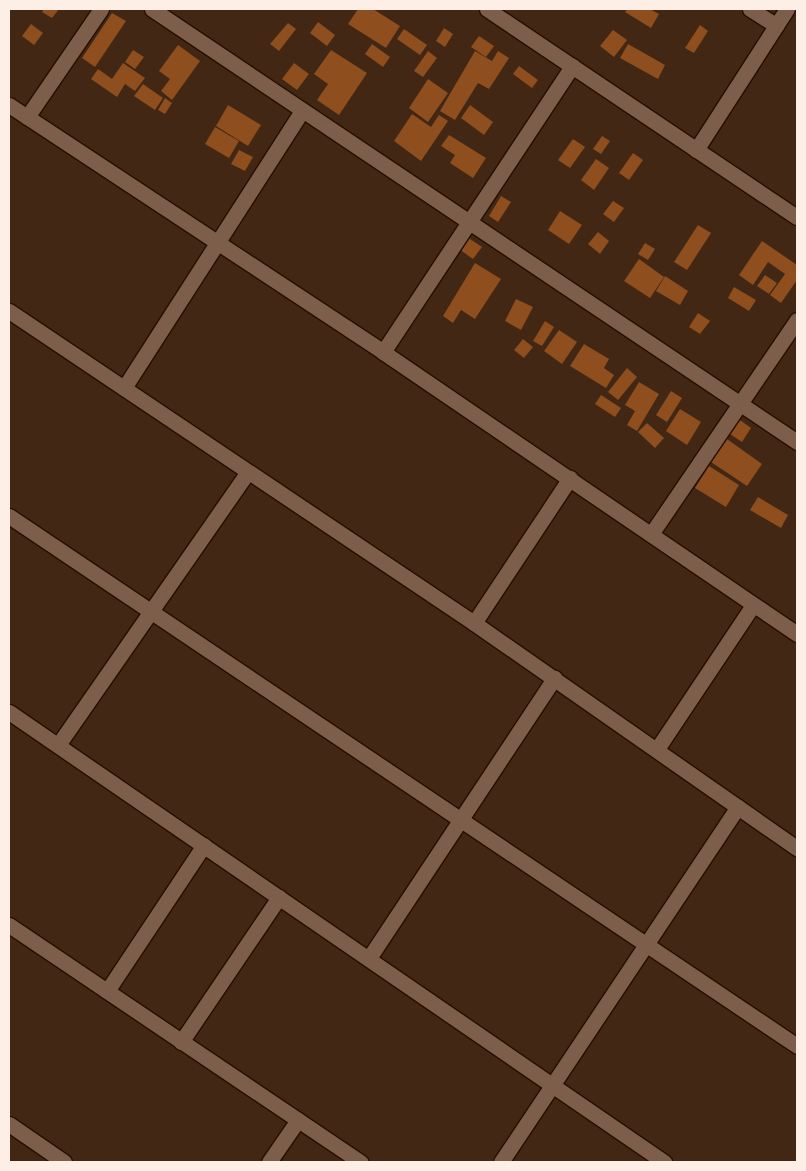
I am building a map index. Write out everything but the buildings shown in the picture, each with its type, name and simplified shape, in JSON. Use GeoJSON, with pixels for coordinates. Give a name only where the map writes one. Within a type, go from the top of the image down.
{"type":"FeatureCollection","features":[{"type":"Feature","properties":{"kind":"street"},"geometry":{"type":"LineString","coordinates":[[27,116],[101,9]]}},
{"type":"Feature","properties":{"kind":"street"},"geometry":{"type":"LineString","coordinates":[[152,9],[797,442]]}},
{"type":"Feature","properties":{"kind":"street"},"geometry":{"type":"LineString","coordinates":[[487,9],[797,217]]}},
{"type":"Feature","properties":{"kind":"street"},"geometry":{"type":"LineString","coordinates":[[750,9],[776,25]]}},
{"type":"Feature","properties":{"kind":"street"},"geometry":{"type":"LineString","coordinates":[[696,150],[787,9]]}},
{"type":"Feature","properties":{"kind":"street"},"geometry":{"type":"LineString","coordinates":[[383,352],[572,66]]}},
{"type":"Feature","properties":{"kind":"street"},"geometry":{"type":"LineString","coordinates":[[9,105],[383,352],[797,634]]}},
{"type":"Feature","properties":{"kind":"street"},"geometry":{"type":"LineString","coordinates":[[124,388],[302,111]]}},
{"type":"Feature","properties":{"kind":"street"},"geometry":{"type":"LineString","coordinates":[[9,311],[247,472],[474,622],[797,848]]}},
{"type":"Feature","properties":{"kind":"street"},"geometry":{"type":"LineString","coordinates":[[651,534],[797,320]]}},
{"type":"Feature","properties":{"kind":"street"},"geometry":{"type":"LineString","coordinates":[[58,745],[152,614],[247,472]]}},
{"type":"Feature","properties":{"kind":"street"},"geometry":{"type":"LineString","coordinates":[[474,622],[570,478]]}},
{"type":"Feature","properties":{"kind":"street"},"geometry":{"type":"LineString","coordinates":[[9,516],[152,614],[797,1046]]}},
{"type":"Feature","properties":{"kind":"street"},"geometry":{"type":"LineString","coordinates":[[657,749],[753,605]]}},
{"type":"Feature","properties":{"kind":"street"},"geometry":{"type":"LineString","coordinates":[[369,958],[554,678]]}},
{"type":"Feature","properties":{"kind":"street"},"geometry":{"type":"LineString","coordinates":[[9,712],[664,1162]]}},
{"type":"Feature","properties":{"kind":"street"},"geometry":{"type":"LineString","coordinates":[[501,1162],[738,807]]}},
{"type":"Feature","properties":{"kind":"street"},"geometry":{"type":"LineString","coordinates":[[107,991],[204,845]]}},
{"type":"Feature","properties":{"kind":"street"},"geometry":{"type":"LineString","coordinates":[[181,1042],[279,897]]}},
{"type":"Feature","properties":{"kind":"street"},"geometry":{"type":"LineString","coordinates":[[9,925],[361,1162]]}},
{"type":"Feature","properties":{"kind":"street"},"geometry":{"type":"LineString","coordinates":[[269,1162],[298,1120]]}},
{"type":"Feature","properties":{"kind":"street"},"geometry":{"type":"LineString","coordinates":[[9,1124],[64,1162]]}}]}
